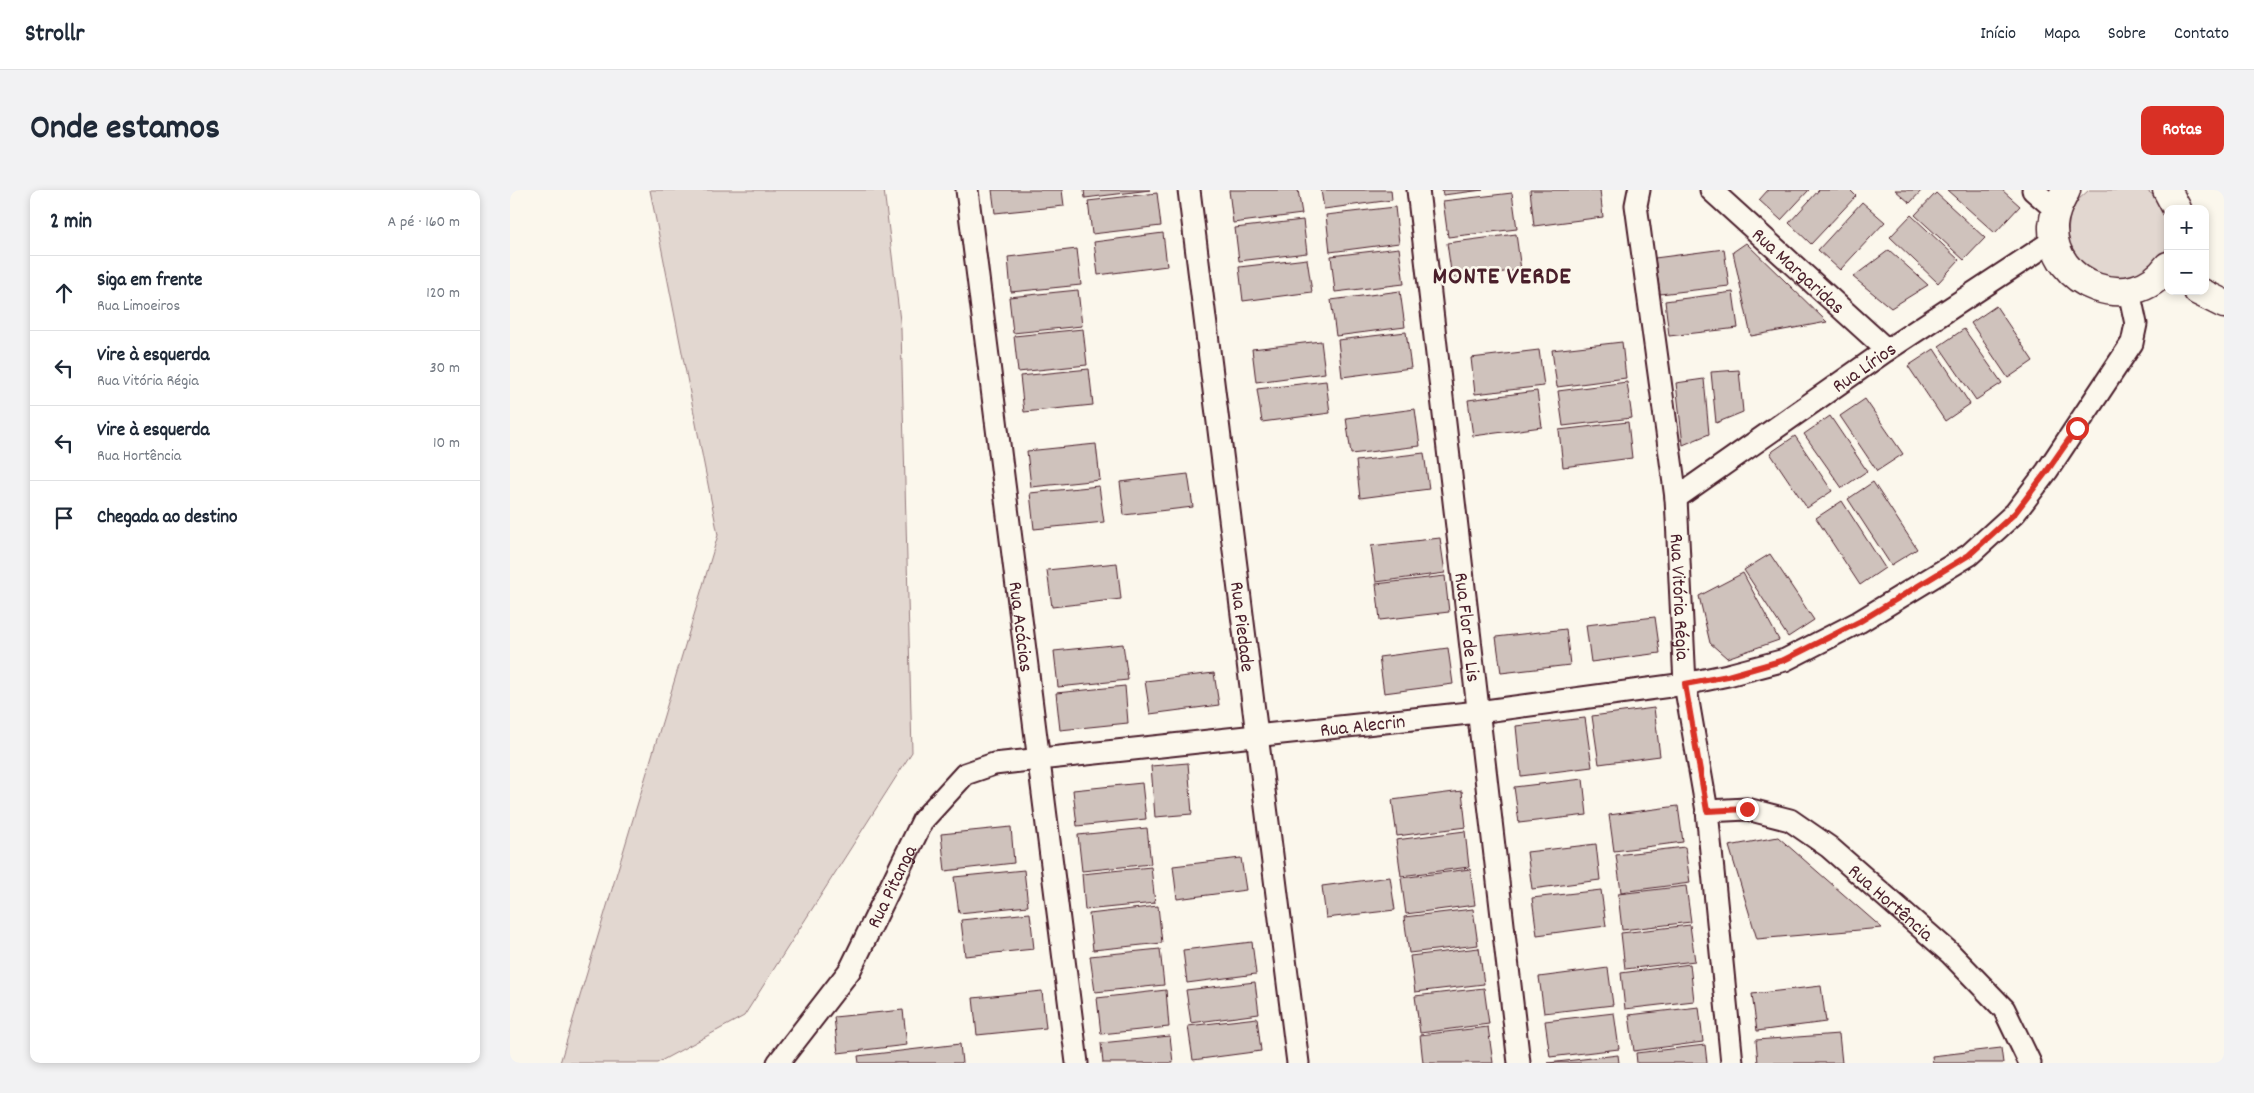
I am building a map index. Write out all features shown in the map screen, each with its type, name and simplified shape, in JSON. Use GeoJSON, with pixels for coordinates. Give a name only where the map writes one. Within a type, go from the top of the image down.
{"type":"FeatureCollection","features":[{"type":"Feature","properties":{"kind":"street","name":"Rua Acácias"},"geometry":{"type":"LineString","coordinates":[[967,190],[1077,1063]]}},
{"type":"Feature","properties":{"kind":"street","name":"Rua Piedade"},"geometry":{"type":"LineString","coordinates":[[1189,190],[1298,1063]]}},
{"type":"Feature","properties":{"kind":"street","name":"Rua Flor de Lis"},"geometry":{"type":"LineString","coordinates":[[1418,190],[1519,1063]]}},
{"type":"Feature","properties":{"kind":"street","name":"Rua Vitória Régia"},"geometry":{"type":"LineString","coordinates":[[1639,190],[1636,205],[1676,498],[1685,684],[1707,811],[1732,1063]]}},
{"type":"Feature","properties":{"kind":"street","name":"Rua Margaridas"},"geometry":{"type":"LineString","coordinates":[[1712,190],[1887,350]]}},
{"type":"Feature","properties":{"kind":"street"},"geometry":{"type":"LineString","coordinates":[[2033,190],[2061,200],[2053,225],[2054,240],[2061,259],[2073,275],[2090,286],[2109,292],[2129,291],[2146,285],[2164,273]]}},
{"type":"Feature","properties":{"kind":"street"},"geometry":{"type":"LineString","coordinates":[[2167,190],[2175,205]]}},
{"type":"Feature","properties":{"kind":"street","name":"Rua Lírios"},"geometry":{"type":"LineString","coordinates":[[1676,498],[1887,350],[2054,240]]}},
{"type":"Feature","properties":{"kind":"street","name":"Rua Alecrin"},"geometry":{"type":"LineString","coordinates":[[1038,760],[1478,712],[1685,684],[1728,676],[1784,660],[1859,622],[1969,555],[2015,513],[2047,471],[2132,343],[2136,324],[2129,291]]}},
{"type":"Feature","properties":{"kind":"street"},"geometry":{"type":"LineString","coordinates":[[2206,295],[2224,304]]}},
{"type":"Feature","properties":{"kind":"street","name":"Rua Pitanga"},"geometry":{"type":"LineString","coordinates":[[789,1059],[850,970],[923,820],[965,774],[994,764],[1038,760]]}},
{"type":"Feature","properties":{"kind":"street","name":"Rua Hortência"},"geometry":{"type":"LineString","coordinates":[[1707,811],[1747,809],[1790,820],[1830,847],[1950,953],[2004,1009],[2030,1063]]}},
{"type":"Feature","properties":{"kind":"shaded area"},"geometry":{"type":"Polygon","coordinates":[[[650,190],[884,190],[901,329],[912,752],[744,1016],[657,1063],[560,1063],[718,535],[650,190]]]}},
{"type":"Feature","properties":{"kind":"shaded area"},"geometry":{"type":"Polygon","coordinates":[[[2089,190],[2146,190],[2153,195],[2164,211],[2163,256],[2140,278],[2107,281],[2079,264],[2070,249],[2068,232],[2070,215],[2078,200],[2089,190]]]}},
{"type":"Feature","properties":{"kind":"building"},"geometry":{"type":"Polygon","coordinates":[[[992,190],[1062,190],[1064,206],[995,213],[992,190]]]}},
{"type":"Feature","properties":{"kind":"building"},"geometry":{"type":"Polygon","coordinates":[[[1084,190],[1150,190],[1085,198],[1084,190]]]}},
{"type":"Feature","properties":{"kind":"building"},"geometry":{"type":"Polygon","coordinates":[[[1229,190],[1298,190],[1302,214],[1233,223],[1229,190]]]}},
{"type":"Feature","properties":{"kind":"building"},"geometry":{"type":"Polygon","coordinates":[[[1321,190],[1391,190],[1392,200],[1324,209],[1321,190]]]}},
{"type":"Feature","properties":{"kind":"building"},"geometry":{"type":"Polygon","coordinates":[[[1442,190],[1483,190],[1443,195],[1442,190]]]}},
{"type":"Feature","properties":{"kind":"building"},"geometry":{"type":"Polygon","coordinates":[[[1530,190],[1600,190],[1603,217],[1534,226],[1530,190]]]}},
{"type":"Feature","properties":{"kind":"building"},"geometry":{"type":"Polygon","coordinates":[[[1768,190],[1809,190],[1781,220],[1759,200],[1768,190]]]}},
{"type":"Feature","properties":{"kind":"building"},"geometry":{"type":"Polygon","coordinates":[[[1819,190],[1850,190],[1856,196],[1811,244],[1789,223],[1819,190]]]}},
{"type":"Feature","properties":{"kind":"building"},"geometry":{"type":"Polygon","coordinates":[[[1895,190],[1922,190],[1910,203],[1895,190]]]}},
{"type":"Feature","properties":{"kind":"building"},"geometry":{"type":"Polygon","coordinates":[[[1947,190],[2002,190],[2020,206],[1995,233],[1947,190]]]}},
{"type":"Feature","properties":{"kind":"building"},"geometry":{"type":"Polygon","coordinates":[[[1157,193],[1161,226],[1092,234],[1088,201],[1157,193]]]}},
{"type":"Feature","properties":{"kind":"building"},"geometry":{"type":"Polygon","coordinates":[[[1512,193],[1517,229],[1448,237],[1443,201],[1512,193]]]}},
{"type":"Feature","properties":{"kind":"building"},"geometry":{"type":"Polygon","coordinates":[[[1936,193],[1985,238],[1964,260],[1915,215],[1936,193]]]}},
{"type":"Feature","properties":{"kind":"building"},"geometry":{"type":"Polygon","coordinates":[[[1862,202],[1885,222],[1840,270],[1818,250],[1862,202]]]}},
{"type":"Feature","properties":{"kind":"building"},"geometry":{"type":"Polygon","coordinates":[[[1395,207],[1399,243],[1330,252],[1326,215],[1395,207]]]}},
{"type":"Feature","properties":{"kind":"building"},"geometry":{"type":"Polygon","coordinates":[[[1911,215],[1959,260],[1938,283],[1890,237],[1911,215]]]}},
{"type":"Feature","properties":{"kind":"building"},"geometry":{"type":"Polygon","coordinates":[[[1303,220],[1307,253],[1239,261],[1235,228],[1303,220]]]}},
{"type":"Feature","properties":{"kind":"building"},"geometry":{"type":"Polygon","coordinates":[[[1163,233],[1167,266],[1098,275],[1094,242],[1163,233]]]}},
{"type":"Feature","properties":{"kind":"building"},"geometry":{"type":"Polygon","coordinates":[[[1516,234],[1521,270],[1452,278],[1447,243],[1516,234]]]}},
{"type":"Feature","properties":{"kind":"building"},"geometry":{"type":"Polygon","coordinates":[[[1746,243],[1827,322],[1751,336],[1733,252],[1746,243]]]}},
{"type":"Feature","properties":{"kind":"building"},"geometry":{"type":"Polygon","coordinates":[[[1399,248],[1404,284],[1335,292],[1331,256],[1399,248]]]}},
{"type":"Feature","properties":{"kind":"building"},"geometry":{"type":"Polygon","coordinates":[[[1077,249],[1081,285],[1011,292],[1008,257],[1077,249]]]}},
{"type":"Feature","properties":{"kind":"building"},"geometry":{"type":"Polygon","coordinates":[[[1724,249],[1729,286],[1660,294],[1655,258],[1724,249]]]}},
{"type":"Feature","properties":{"kind":"building"},"geometry":{"type":"Polygon","coordinates":[[[1889,250],[1928,285],[1891,308],[1853,277],[1889,250]]]}},
{"type":"Feature","properties":{"kind":"building"},"geometry":{"type":"Polygon","coordinates":[[[1307,259],[1312,292],[1243,301],[1239,267],[1307,259]]]}},
{"type":"Feature","properties":{"kind":"building"},"geometry":{"type":"Polygon","coordinates":[[[1078,290],[1082,326],[1013,333],[1009,297],[1078,290]]]}},
{"type":"Feature","properties":{"kind":"building"},"geometry":{"type":"Polygon","coordinates":[[[1400,291],[1405,327],[1336,336],[1331,300],[1400,291]]]}},
{"type":"Feature","properties":{"kind":"building"},"geometry":{"type":"Polygon","coordinates":[[[1733,292],[1738,328],[1669,336],[1665,301],[1733,292]]]}},
{"type":"Feature","properties":{"kind":"building"},"geometry":{"type":"Polygon","coordinates":[[[1996,306],[2033,361],[2008,378],[1971,323],[1996,306]]]}},
{"type":"Feature","properties":{"kind":"building"},"geometry":{"type":"Polygon","coordinates":[[[1083,329],[1087,365],[1018,372],[1014,336],[1083,329]]]}},
{"type":"Feature","properties":{"kind":"building"},"geometry":{"type":"Polygon","coordinates":[[[1964,329],[2002,383],[1976,400],[1939,346],[1964,329]]]}},
{"type":"Feature","properties":{"kind":"building"},"geometry":{"type":"Polygon","coordinates":[[[1406,332],[1411,368],[1342,377],[1338,340],[1406,332]]]}},
{"type":"Feature","properties":{"kind":"building"},"geometry":{"type":"Polygon","coordinates":[[[1321,341],[1325,373],[1256,382],[1252,349],[1321,341]]]}},
{"type":"Feature","properties":{"kind":"building"},"geometry":{"type":"Polygon","coordinates":[[[1622,342],[1626,378],[1557,387],[1552,350],[1622,342]]]}},
{"type":"Feature","properties":{"kind":"building"},"geometry":{"type":"Polygon","coordinates":[[[1934,349],[1970,404],[1945,421],[1908,366],[1934,349]]]}},
{"type":"Feature","properties":{"kind":"building"},"geometry":{"type":"Polygon","coordinates":[[[1539,350],[1544,386],[1475,394],[1471,358],[1539,350]]]}},
{"type":"Feature","properties":{"kind":"building"},"geometry":{"type":"Polygon","coordinates":[[[1089,369],[1093,405],[1024,412],[1020,376],[1089,369]]]}},
{"type":"Feature","properties":{"kind":"building"},"geometry":{"type":"Polygon","coordinates":[[[1739,370],[1743,412],[1716,423],[1711,372],[1739,370]]]}},
{"type":"Feature","properties":{"kind":"building"},"geometry":{"type":"Polygon","coordinates":[[[1704,379],[1709,434],[1683,445],[1676,383],[1704,379]]]}},
{"type":"Feature","properties":{"kind":"building"},"geometry":{"type":"Polygon","coordinates":[[[1326,381],[1330,413],[1262,422],[1257,389],[1326,381]]]}},
{"type":"Feature","properties":{"kind":"building"},"geometry":{"type":"Polygon","coordinates":[[[1627,382],[1632,418],[1563,426],[1558,391],[1627,382]]]}},
{"type":"Feature","properties":{"kind":"building"},"geometry":{"type":"Polygon","coordinates":[[[1537,391],[1542,427],[1473,436],[1468,400],[1537,391]]]}},
{"type":"Feature","properties":{"kind":"building"},"geometry":{"type":"Polygon","coordinates":[[[1865,399],[1903,454],[1877,471],[1840,416],[1865,399]]]}},
{"type":"Feature","properties":{"kind":"building"},"geometry":{"type":"Polygon","coordinates":[[[1415,409],[1420,446],[1351,454],[1346,418],[1415,409]]]}},
{"type":"Feature","properties":{"kind":"building"},"geometry":{"type":"Polygon","coordinates":[[[1830,416],[1867,471],[1842,488],[1804,434],[1830,416]]]}},
{"type":"Feature","properties":{"kind":"building"},"geometry":{"type":"Polygon","coordinates":[[[1628,422],[1632,458],[1563,467],[1559,430],[1628,422]]]}},
{"type":"Feature","properties":{"kind":"building"},"geometry":{"type":"Polygon","coordinates":[[[1795,436],[1832,491],[1807,508],[1770,453],[1795,436]]]}},
{"type":"Feature","properties":{"kind":"building"},"geometry":{"type":"Polygon","coordinates":[[[1096,444],[1100,480],[1031,487],[1027,451],[1096,444]]]}},
{"type":"Feature","properties":{"kind":"building"},"geometry":{"type":"Polygon","coordinates":[[[1424,453],[1429,489],[1360,498],[1356,461],[1424,453]]]}},
{"type":"Feature","properties":{"kind":"building"},"geometry":{"type":"Polygon","coordinates":[[[1188,474],[1193,507],[1124,515],[1120,482],[1188,474]]]}},
{"type":"Feature","properties":{"kind":"building"},"geometry":{"type":"Polygon","coordinates":[[[1873,482],[1917,549],[1891,565],[1848,499],[1873,482]]]}},
{"type":"Feature","properties":{"kind":"building"},"geometry":{"type":"Polygon","coordinates":[[[1099,486],[1104,522],[1034,529],[1030,493],[1099,486]]]}},
{"type":"Feature","properties":{"kind":"building"},"geometry":{"type":"Polygon","coordinates":[[[1842,501],[1885,568],[1860,585],[1816,518],[1842,501]]]}},
{"type":"Feature","properties":{"kind":"building"},"geometry":{"type":"Polygon","coordinates":[[[1440,538],[1445,573],[1376,582],[1371,546],[1440,538]]]}},
{"type":"Feature","properties":{"kind":"building"},"geometry":{"type":"Polygon","coordinates":[[[1770,554],[1814,620],[1788,637],[1744,570],[1770,554]]]}},
{"type":"Feature","properties":{"kind":"building"},"geometry":{"type":"Polygon","coordinates":[[[1117,563],[1121,599],[1052,607],[1047,570],[1117,563]]]}},
{"type":"Feature","properties":{"kind":"building"},"geometry":{"type":"Polygon","coordinates":[[[1743,573],[1779,640],[1727,658],[1710,643],[1699,596],[1743,573]]]}},
{"type":"Feature","properties":{"kind":"building"},"geometry":{"type":"Polygon","coordinates":[[[1445,576],[1449,612],[1380,620],[1376,584],[1445,576]]]}},
{"type":"Feature","properties":{"kind":"building"},"geometry":{"type":"Polygon","coordinates":[[[1655,617],[1660,653],[1591,662],[1586,625],[1655,617]]]}},
{"type":"Feature","properties":{"kind":"building"},"geometry":{"type":"Polygon","coordinates":[[[1566,629],[1570,665],[1501,673],[1496,637],[1566,629]]]}},
{"type":"Feature","properties":{"kind":"building"},"geometry":{"type":"Polygon","coordinates":[[[1123,644],[1128,680],[1058,687],[1054,651],[1123,644]]]}},
{"type":"Feature","properties":{"kind":"building"},"geometry":{"type":"Polygon","coordinates":[[[1448,648],[1453,684],[1384,693],[1379,657],[1448,648]]]}},
{"type":"Feature","properties":{"kind":"building"},"geometry":{"type":"Polygon","coordinates":[[[1214,673],[1219,705],[1150,714],[1145,681],[1214,673]]]}},
{"type":"Feature","properties":{"kind":"building"},"geometry":{"type":"Polygon","coordinates":[[[1125,686],[1128,723],[1060,730],[1056,693],[1125,686]]]}},
{"type":"Feature","properties":{"kind":"building"},"geometry":{"type":"Polygon","coordinates":[[[1654,708],[1660,756],[1599,764],[1592,716],[1654,708]]]}},
{"type":"Feature","properties":{"kind":"building"},"geometry":{"type":"Polygon","coordinates":[[[1585,718],[1592,767],[1521,776],[1516,726],[1585,718]]]}},
{"type":"Feature","properties":{"kind":"building"},"geometry":{"type":"Polygon","coordinates":[[[1188,763],[1192,814],[1155,817],[1151,766],[1188,763]]]}},
{"type":"Feature","properties":{"kind":"building"},"geometry":{"type":"Polygon","coordinates":[[[1583,779],[1587,815],[1519,823],[1514,787],[1583,779]]]}},
{"type":"Feature","properties":{"kind":"building"},"geometry":{"type":"Polygon","coordinates":[[[1142,783],[1146,819],[1077,826],[1073,790],[1142,783]]]}},
{"type":"Feature","properties":{"kind":"building"},"geometry":{"type":"Polygon","coordinates":[[[1462,791],[1466,827],[1397,836],[1392,800],[1462,791]]]}},
{"type":"Feature","properties":{"kind":"building"},"geometry":{"type":"Polygon","coordinates":[[[1678,806],[1683,842],[1614,851],[1609,815],[1678,806]]]}},
{"type":"Feature","properties":{"kind":"building"},"geometry":{"type":"Polygon","coordinates":[[[1011,827],[1014,863],[945,871],[941,834],[1011,827]]]}},
{"type":"Feature","properties":{"kind":"building"},"geometry":{"type":"Polygon","coordinates":[[[1147,828],[1151,864],[1082,871],[1078,835],[1147,828]]]}},
{"type":"Feature","properties":{"kind":"building"},"geometry":{"type":"Polygon","coordinates":[[[1465,831],[1469,867],[1401,876],[1396,840],[1465,831]]]}},
{"type":"Feature","properties":{"kind":"building"},"geometry":{"type":"Polygon","coordinates":[[[1778,837],[1882,928],[1757,939],[1729,846],[1778,837]]]}},
{"type":"Feature","properties":{"kind":"building"},"geometry":{"type":"Polygon","coordinates":[[[1596,844],[1600,880],[1532,889],[1527,852],[1596,844]]]}},
{"type":"Feature","properties":{"kind":"building"},"geometry":{"type":"Polygon","coordinates":[[[1685,847],[1690,883],[1621,892],[1616,855],[1685,847]]]}},
{"type":"Feature","properties":{"kind":"building"},"geometry":{"type":"Polygon","coordinates":[[[1241,858],[1246,890],[1177,899],[1173,866],[1241,858]]]}},
{"type":"Feature","properties":{"kind":"building"},"geometry":{"type":"Polygon","coordinates":[[[1151,867],[1155,903],[1085,910],[1082,874],[1151,867]]]}},
{"type":"Feature","properties":{"kind":"building"},"geometry":{"type":"Polygon","coordinates":[[[1470,869],[1475,905],[1406,914],[1401,878],[1470,869]]]}},
{"type":"Feature","properties":{"kind":"building"},"geometry":{"type":"Polygon","coordinates":[[[1024,870],[1028,906],[959,913],[954,877],[1024,870]]]}},
{"type":"Feature","properties":{"kind":"building"},"geometry":{"type":"Polygon","coordinates":[[[1390,877],[1395,910],[1326,918],[1322,886],[1390,877]]]}},
{"type":"Feature","properties":{"kind":"building"},"geometry":{"type":"Polygon","coordinates":[[[1686,886],[1691,922],[1622,930],[1618,894],[1686,886]]]}},
{"type":"Feature","properties":{"kind":"building"},"geometry":{"type":"Polygon","coordinates":[[[1601,890],[1606,926],[1537,935],[1532,898],[1601,890]]]}},
{"type":"Feature","properties":{"kind":"building"},"geometry":{"type":"Polygon","coordinates":[[[1158,906],[1162,943],[1093,950],[1089,914],[1158,906]]]}},
{"type":"Feature","properties":{"kind":"building"},"geometry":{"type":"Polygon","coordinates":[[[1473,909],[1478,945],[1409,953],[1404,917],[1473,909]]]}},
{"type":"Feature","properties":{"kind":"building"},"geometry":{"type":"Polygon","coordinates":[[[1030,913],[1034,949],[965,956],[961,920],[1030,913]]]}},
{"type":"Feature","properties":{"kind":"building"},"geometry":{"type":"Polygon","coordinates":[[[1690,925],[1695,961],[1625,969],[1621,933],[1690,925]]]}},
{"type":"Feature","properties":{"kind":"building"},"geometry":{"type":"Polygon","coordinates":[[[1252,942],[1256,974],[1187,983],[1183,950],[1252,942]]]}},
{"type":"Feature","properties":{"kind":"building"},"geometry":{"type":"Polygon","coordinates":[[[1479,948],[1484,984],[1415,992],[1410,956],[1479,948]]]}},
{"type":"Feature","properties":{"kind":"building"},"geometry":{"type":"Polygon","coordinates":[[[1160,949],[1164,985],[1095,992],[1090,956],[1160,949]]]}},
{"type":"Feature","properties":{"kind":"building"},"geometry":{"type":"Polygon","coordinates":[[[1690,964],[1694,1001],[1625,1009],[1621,973],[1690,964]]]}},
{"type":"Feature","properties":{"kind":"building"},"geometry":{"type":"Polygon","coordinates":[[[1608,968],[1613,1005],[1544,1013],[1539,977],[1608,968]]]}},
{"type":"Feature","properties":{"kind":"building"},"geometry":{"type":"Polygon","coordinates":[[[1255,982],[1259,1014],[1191,1023],[1186,990],[1255,982]]]}},
{"type":"Feature","properties":{"kind":"building"},"geometry":{"type":"Polygon","coordinates":[[[1821,986],[1826,1022],[1757,1031],[1752,994],[1821,986]]]}},
{"type":"Feature","properties":{"kind":"building"},"geometry":{"type":"Polygon","coordinates":[[[1484,988],[1489,1024],[1420,1033],[1415,996],[1484,988]]]}},
{"type":"Feature","properties":{"kind":"building"},"geometry":{"type":"Polygon","coordinates":[[[1166,990],[1169,1027],[1101,1034],[1097,998],[1166,990]]]}},
{"type":"Feature","properties":{"kind":"building"},"geometry":{"type":"Polygon","coordinates":[[[1042,991],[1046,1028],[977,1035],[973,998],[1042,991]]]}},
{"type":"Feature","properties":{"kind":"building"},"geometry":{"type":"Polygon","coordinates":[[[1699,1007],[1703,1042],[1634,1051],[1629,1015],[1699,1007]]]}},
{"type":"Feature","properties":{"kind":"building"},"geometry":{"type":"Polygon","coordinates":[[[903,1010],[907,1045],[838,1053],[834,1017],[903,1010]]]}},
{"type":"Feature","properties":{"kind":"building"},"geometry":{"type":"Polygon","coordinates":[[[1614,1013],[1619,1049],[1550,1057],[1545,1021],[1614,1013]]]}},
{"type":"Feature","properties":{"kind":"building"},"geometry":{"type":"Polygon","coordinates":[[[1257,1018],[1261,1051],[1193,1060],[1188,1026],[1257,1018]]]}},
{"type":"Feature","properties":{"kind":"building"},"geometry":{"type":"Polygon","coordinates":[[[1488,1027],[1493,1063],[1423,1063],[1420,1035],[1488,1027]]]}},
{"type":"Feature","properties":{"kind":"building"},"geometry":{"type":"Polygon","coordinates":[[[1839,1034],[1842,1063],[1758,1063],[1756,1040],[1839,1034]]]}},
{"type":"Feature","properties":{"kind":"building"},"geometry":{"type":"Polygon","coordinates":[[[1170,1036],[1173,1063],[1103,1063],[1101,1043],[1170,1036]]]}},
{"type":"Feature","properties":{"kind":"building"},"geometry":{"type":"Polygon","coordinates":[[[960,1044],[962,1063],[859,1063],[858,1056],[960,1044]]]}},
{"type":"Feature","properties":{"kind":"building"},"geometry":{"type":"Polygon","coordinates":[[[1705,1045],[1707,1063],[1637,1063],[1636,1053],[1705,1045]]]}},
{"type":"Feature","properties":{"kind":"building"},"geometry":{"type":"Polygon","coordinates":[[[2001,1048],[2003,1063],[1933,1063],[1932,1056],[2001,1048]]]}},
{"type":"Feature","properties":{"kind":"building"},"geometry":{"type":"Polygon","coordinates":[[[1618,1055],[1619,1063],[1548,1063],[1618,1055]]]}},
{"type":"Feature","properties":{"kind":"district","name":"MONTE VERDE"},"geometry":{"type":"Point","coordinates":[1502,274]}},
{"type":"Feature","properties":{"kind":"route"},"geometry":{"type":"LineString","coordinates":[[1747,809],[1707,811],[1685,684],[1728,676],[1784,660],[1859,622],[1969,555],[2015,513],[2077,428]]}}]}
